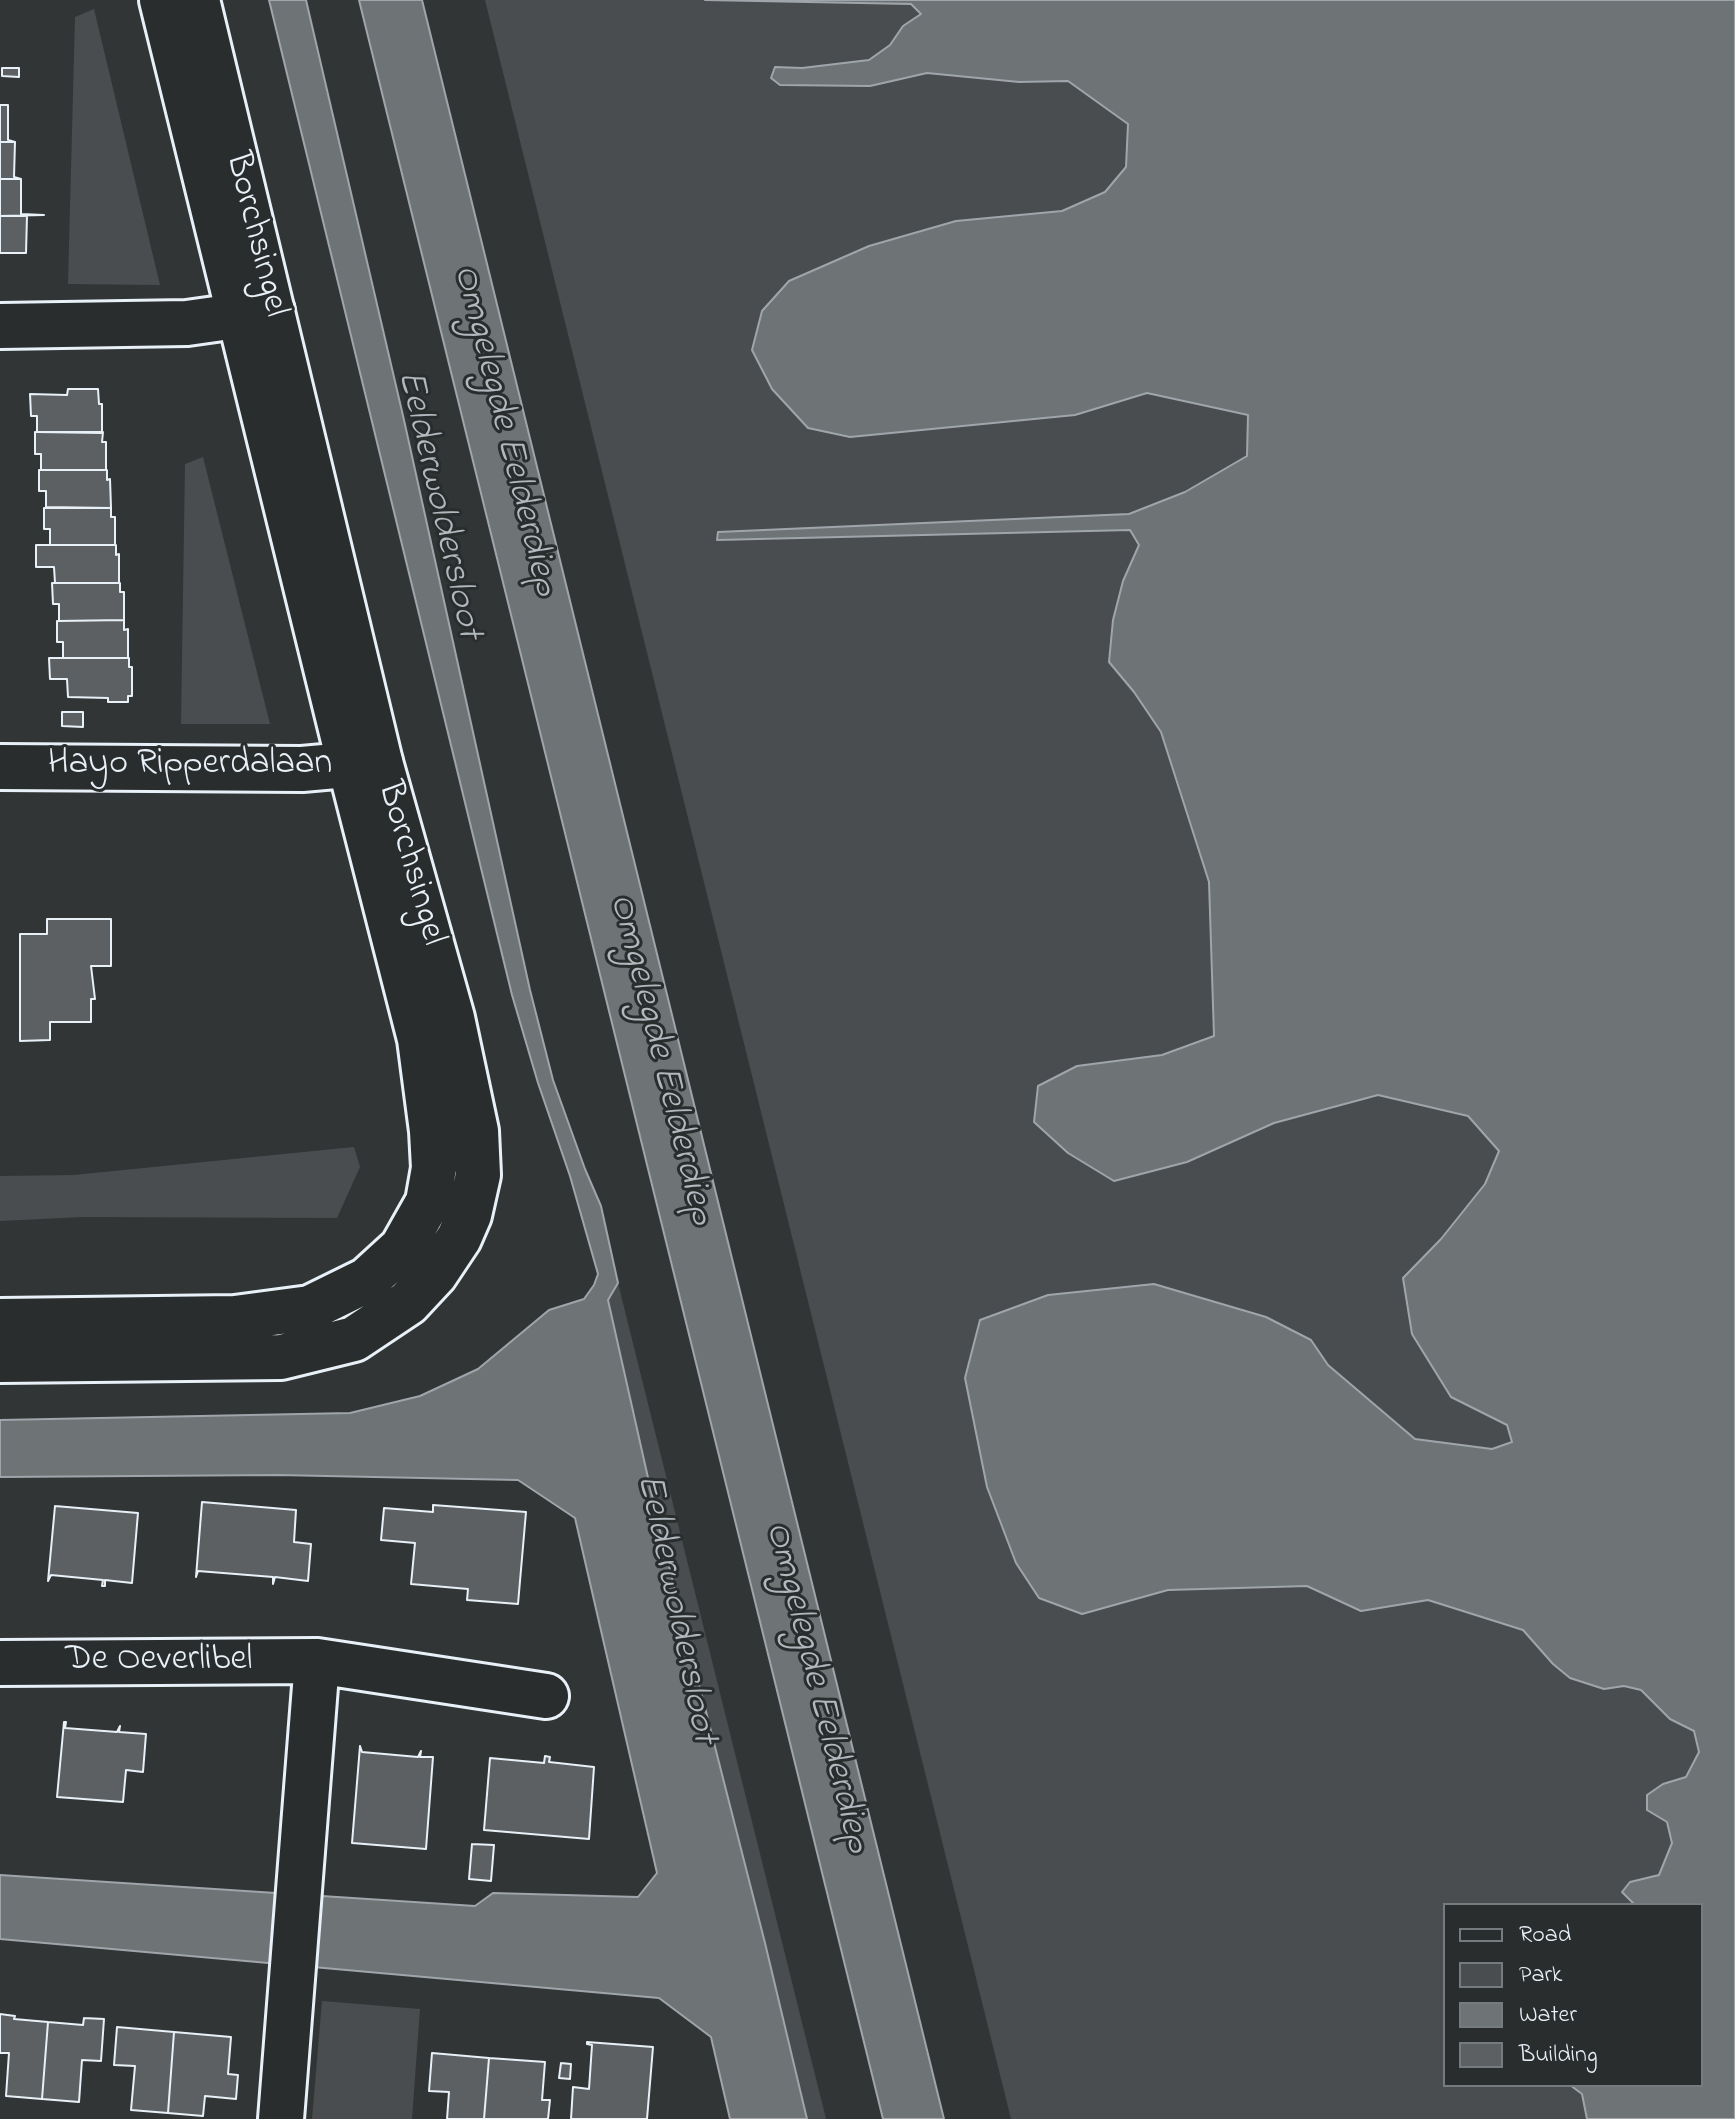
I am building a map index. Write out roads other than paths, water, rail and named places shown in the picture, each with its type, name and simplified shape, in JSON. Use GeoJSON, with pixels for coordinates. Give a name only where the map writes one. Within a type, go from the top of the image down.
{"type":"FeatureCollection","features":[{"type":"Feature","properties":{"kind":"main road","name":"Borchsingel"},"geometry":{"type":"LineString","coordinates":[[162,0],[256,313]]}},
{"type":"Feature","properties":{"kind":"main road","name":"Borchsingel"},"geometry":{"type":"LineString","coordinates":[[0,1321],[235,1318],[310,1308],[367,1280],[402,1248],[428,1202],[434,1168],[420,1039],[365,763],[256,313],[197,0]]}},
{"type":"Feature","properties":{"kind":"main road"},"geometry":{"type":"LineString","coordinates":[[0,326],[187,323],[256,313]]}},
{"type":"Feature","properties":{"kind":"main road","name":"Borchsingel"},"geometry":{"type":"LineString","coordinates":[[0,1360],[281,1357],[354,1339],[408,1303],[435,1274],[459,1238],[469,1215],[478,1175],[476,1131],[452,1018],[365,763]]}},
{"type":"Feature","properties":{"kind":"main road","name":"Hayo Ripperdalaan"},"geometry":{"type":"LineString","coordinates":[[0,767],[302,769],[365,763]]}},
{"type":"Feature","properties":{"kind":"main road"},"geometry":{"type":"LineString","coordinates":[[281,2119],[317,1661]]}},
{"type":"Feature","properties":{"kind":"main road","name":"De Oeverlibel"},"geometry":{"type":"LineString","coordinates":[[0,1663],[317,1661],[546,1696]]}},
{"type":"Feature","properties":{"kind":"water","name":"Eelderwoldersloot"},"geometry":{"type":"Polygon","coordinates":[[[269,0],[306,0],[404,420],[530,990],[553,1080],[601,1206],[618,1283],[608,1300],[660,1531],[807,2119],[730,2119],[711,2037],[659,1998],[0,1939],[0,1875],[475,1906],[493,1893],[638,1897],[657,1873],[575,1518],[518,1480],[278,1475],[0,1477],[0,1420],[350,1413],[420,1396],[478,1369],[549,1310],[584,1299],[598,1274],[512,995],[269,0]]]}},
{"type":"Feature","properties":{"kind":"water","name":"Omgelegde Eelderdiep"},"geometry":{"type":"Polygon","coordinates":[[[359,0],[422,0],[944,2119],[883,2119],[359,0]]]}},
{"type":"Feature","properties":{"kind":"water"},"geometry":{"type":"Polygon","coordinates":[[[705,0],[1735,0],[1735,2119],[1587,2119],[1582,2094],[1573,2087],[1703,2087],[1703,1903],[1633,1903],[1622,1892],[1630,1882],[1659,1875],[1672,1843],[1667,1822],[1647,1810],[1647,1795],[1663,1784],[1686,1777],[1699,1752],[1694,1731],[1670,1719],[1641,1690],[1624,1686],[1604,1689],[1570,1678],[1523,1630],[1428,1600],[1361,1611],[1307,1586],[1168,1590],[1082,1614],[1039,1598],[1016,1563],[987,1487],[965,1378],[980,1320],[1048,1295],[1154,1284],[1266,1317],[1311,1340],[1328,1365],[1415,1439],[1492,1449],[1512,1442],[1507,1425],[1451,1397],[1412,1334],[1403,1278],[1441,1239],[1485,1184],[1499,1151],[1468,1116],[1378,1095],[1274,1123],[1187,1162],[1114,1181],[1068,1153],[1034,1122],[1038,1086],[1077,1066],[1162,1055],[1214,1036],[1209,882],[1161,732],[1109,662],[1113,620],[1123,581],[1139,545],[1130,530],[717,540],[718,532],[1129,514],[1185,492],[1247,456],[1248,415],[1147,393],[1075,415],[850,437],[808,428],[772,389],[752,350],[762,311],[789,281],[869,246],[956,221],[1062,211],[1105,192],[1126,167],[1128,124],[1068,81],[1019,82],[927,73],[870,86],[780,85],[771,78],[775,67],[802,68],[869,60],[890,45],[903,26],[921,14],[911,4],[705,0]]]}}]}
